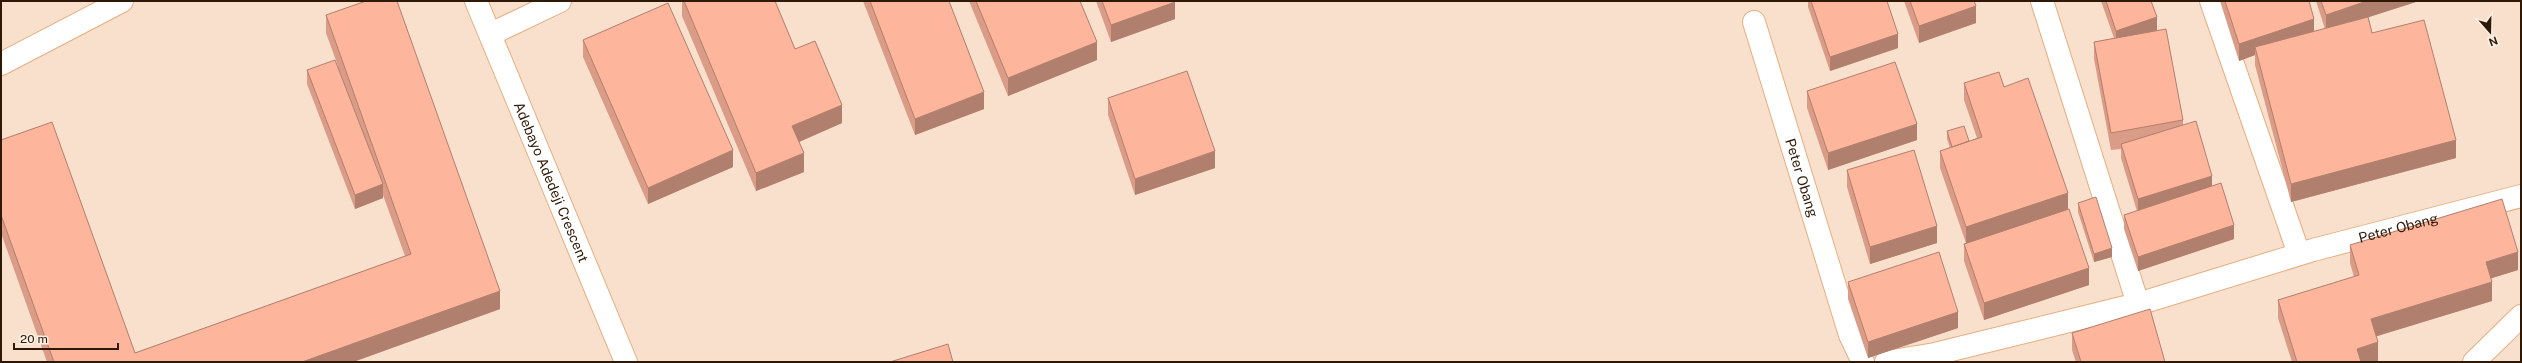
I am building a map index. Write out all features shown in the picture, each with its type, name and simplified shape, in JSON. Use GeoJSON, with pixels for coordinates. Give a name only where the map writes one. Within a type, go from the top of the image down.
{"type":"FeatureCollection","features":[{"type":"Feature","properties":{"kind":"street"},"geometry":{"type":"LineString","coordinates":[[1,64],[122,1]]}},
{"type":"Feature","properties":{"kind":"street","name":"Adebayo Adedeji Crescent"},"geometry":{"type":"LineString","coordinates":[[476,1],[626,362]]}},
{"type":"Feature","properties":{"kind":"street"},"geometry":{"type":"LineString","coordinates":[[491,34],[560,1]]}},
{"type":"Feature","properties":{"kind":"street"},"geometry":{"type":"LineString","coordinates":[[2042,1],[2138,304]]}},
{"type":"Feature","properties":{"kind":"street"},"geometry":{"type":"LineString","coordinates":[[2211,1],[2299,254]]}},
{"type":"Feature","properties":{"kind":"street","name":"Peter Obang"},"geometry":{"type":"LineString","coordinates":[[1754,22],[1850,335],[1863,362]]}},
{"type":"Feature","properties":{"kind":"street","name":"Peter Obang"},"geometry":{"type":"LineString","coordinates":[[1886,362],[1935,354],[2138,304],[2299,254],[2521,196]]}},
{"type":"Feature","properties":{"kind":"street"},"geometry":{"type":"LineString","coordinates":[[2474,362],[2521,316]]}},
{"type":"Feature","properties":{"kind":"building"},"geometry":{"type":"Polygon","coordinates":[[[366,1],[397,1],[500,291],[302,362],[54,362],[1,215],[1,140],[52,122],[135,353],[411,254],[326,15],[366,1]]]}},
{"type":"Feature","properties":{"kind":"building"},"geometry":{"type":"Polygon","coordinates":[[[684,1],[775,1],[795,49],[815,41],[842,105],[792,126],[804,153],[756,173],[684,1]]]}},
{"type":"Feature","properties":{"kind":"building"},"geometry":{"type":"Polygon","coordinates":[[[870,1],[949,1],[984,92],[915,119],[870,1]]]}},
{"type":"Feature","properties":{"kind":"building"},"geometry":{"type":"Polygon","coordinates":[[[976,1],[1080,1],[1097,42],[1008,78],[976,1]]]}},
{"type":"Feature","properties":{"kind":"building"},"geometry":{"type":"Polygon","coordinates":[[[1102,1],[1175,1],[1175,2],[1111,25],[1102,1]]]}},
{"type":"Feature","properties":{"kind":"building"},"geometry":{"type":"Polygon","coordinates":[[[1811,1],[1887,1],[1898,34],[1830,57],[1811,1]]]}},
{"type":"Feature","properties":{"kind":"building"},"geometry":{"type":"Polygon","coordinates":[[[1910,1],[1974,1],[1976,6],[1919,26],[1910,1]]]}},
{"type":"Feature","properties":{"kind":"building"},"geometry":{"type":"Polygon","coordinates":[[[2106,1],[2151,1],[2157,17],[2116,31],[2106,1]]]}},
{"type":"Feature","properties":{"kind":"building"},"geometry":{"type":"Polygon","coordinates":[[[2225,1],[2309,1],[2314,19],[2239,44],[2225,1]]]}},
{"type":"Feature","properties":{"kind":"building"},"geometry":{"type":"Polygon","coordinates":[[[2321,1],[2367,1],[2326,15],[2321,1]]]}},
{"type":"Feature","properties":{"kind":"building"},"geometry":{"type":"Polygon","coordinates":[[[668,3],[733,150],[648,188],[583,40],[668,3]]]}},
{"type":"Feature","properties":{"kind":"building"},"geometry":{"type":"Polygon","coordinates":[[[2368,17],[2372,33],[2424,20],[2456,140],[2291,184],[2255,47],[2368,17]]]}},
{"type":"Feature","properties":{"kind":"building"},"geometry":{"type":"Polygon","coordinates":[[[2166,29],[2183,120],[2111,133],[2094,42],[2166,29]]]}},
{"type":"Feature","properties":{"kind":"building"},"geometry":{"type":"Polygon","coordinates":[[[335,60],[383,184],[355,195],[307,70],[335,60]]]}},
{"type":"Feature","properties":{"kind":"building"},"geometry":{"type":"Polygon","coordinates":[[[1895,62],[1917,124],[1828,153],[1807,91],[1895,62]]]}},
{"type":"Feature","properties":{"kind":"building"},"geometry":{"type":"Polygon","coordinates":[[[1187,71],[1215,151],[1135,179],[1108,98],[1187,71]]]}},
{"type":"Feature","properties":{"kind":"building"},"geometry":{"type":"Polygon","coordinates":[[[1999,72],[2004,87],[2028,78],[2068,193],[1966,227],[1940,151],[1982,137],[1964,83],[1999,72]]]}},
{"type":"Feature","properties":{"kind":"building"},"geometry":{"type":"Polygon","coordinates":[[[2196,121],[2212,176],[2138,199],[2121,144],[2196,121]]]}},
{"type":"Feature","properties":{"kind":"building"},"geometry":{"type":"Polygon","coordinates":[[[1964,126],[1969,141],[1952,147],[1947,131],[1964,126]]]}},
{"type":"Feature","properties":{"kind":"building"},"geometry":{"type":"Polygon","coordinates":[[[1914,150],[1937,226],[1870,247],[1847,170],[1914,150]]]}},
{"type":"Feature","properties":{"kind":"building"},"geometry":{"type":"Polygon","coordinates":[[[2221,183],[2234,225],[2138,257],[2124,215],[2221,183]]]}},
{"type":"Feature","properties":{"kind":"building"},"geometry":{"type":"Polygon","coordinates":[[[2096,197],[2112,248],[2094,254],[2078,203],[2096,197]]]}},
{"type":"Feature","properties":{"kind":"building"},"geometry":{"type":"Polygon","coordinates":[[[2502,199],[2518,252],[2486,262],[2492,282],[2371,319],[2378,342],[2357,349],[2361,362],[2297,362],[2278,300],[2359,275],[2350,245],[2502,199]]]}},
{"type":"Feature","properties":{"kind":"building"},"geometry":{"type":"Polygon","coordinates":[[[2069,209],[2089,268],[1984,303],[1964,244],[2069,209]]]}},
{"type":"Feature","properties":{"kind":"building"},"geometry":{"type":"Polygon","coordinates":[[[1939,252],[1958,312],[1868,342],[1848,282],[1939,252]]]}},
{"type":"Feature","properties":{"kind":"building"},"geometry":{"type":"Polygon","coordinates":[[[2150,309],[2165,362],[2081,362],[2072,333],[2150,309]]]}},
{"type":"Feature","properties":{"kind":"building"},"geometry":{"type":"Polygon","coordinates":[[[948,344],[953,362],[890,362],[948,344]]]}}]}
